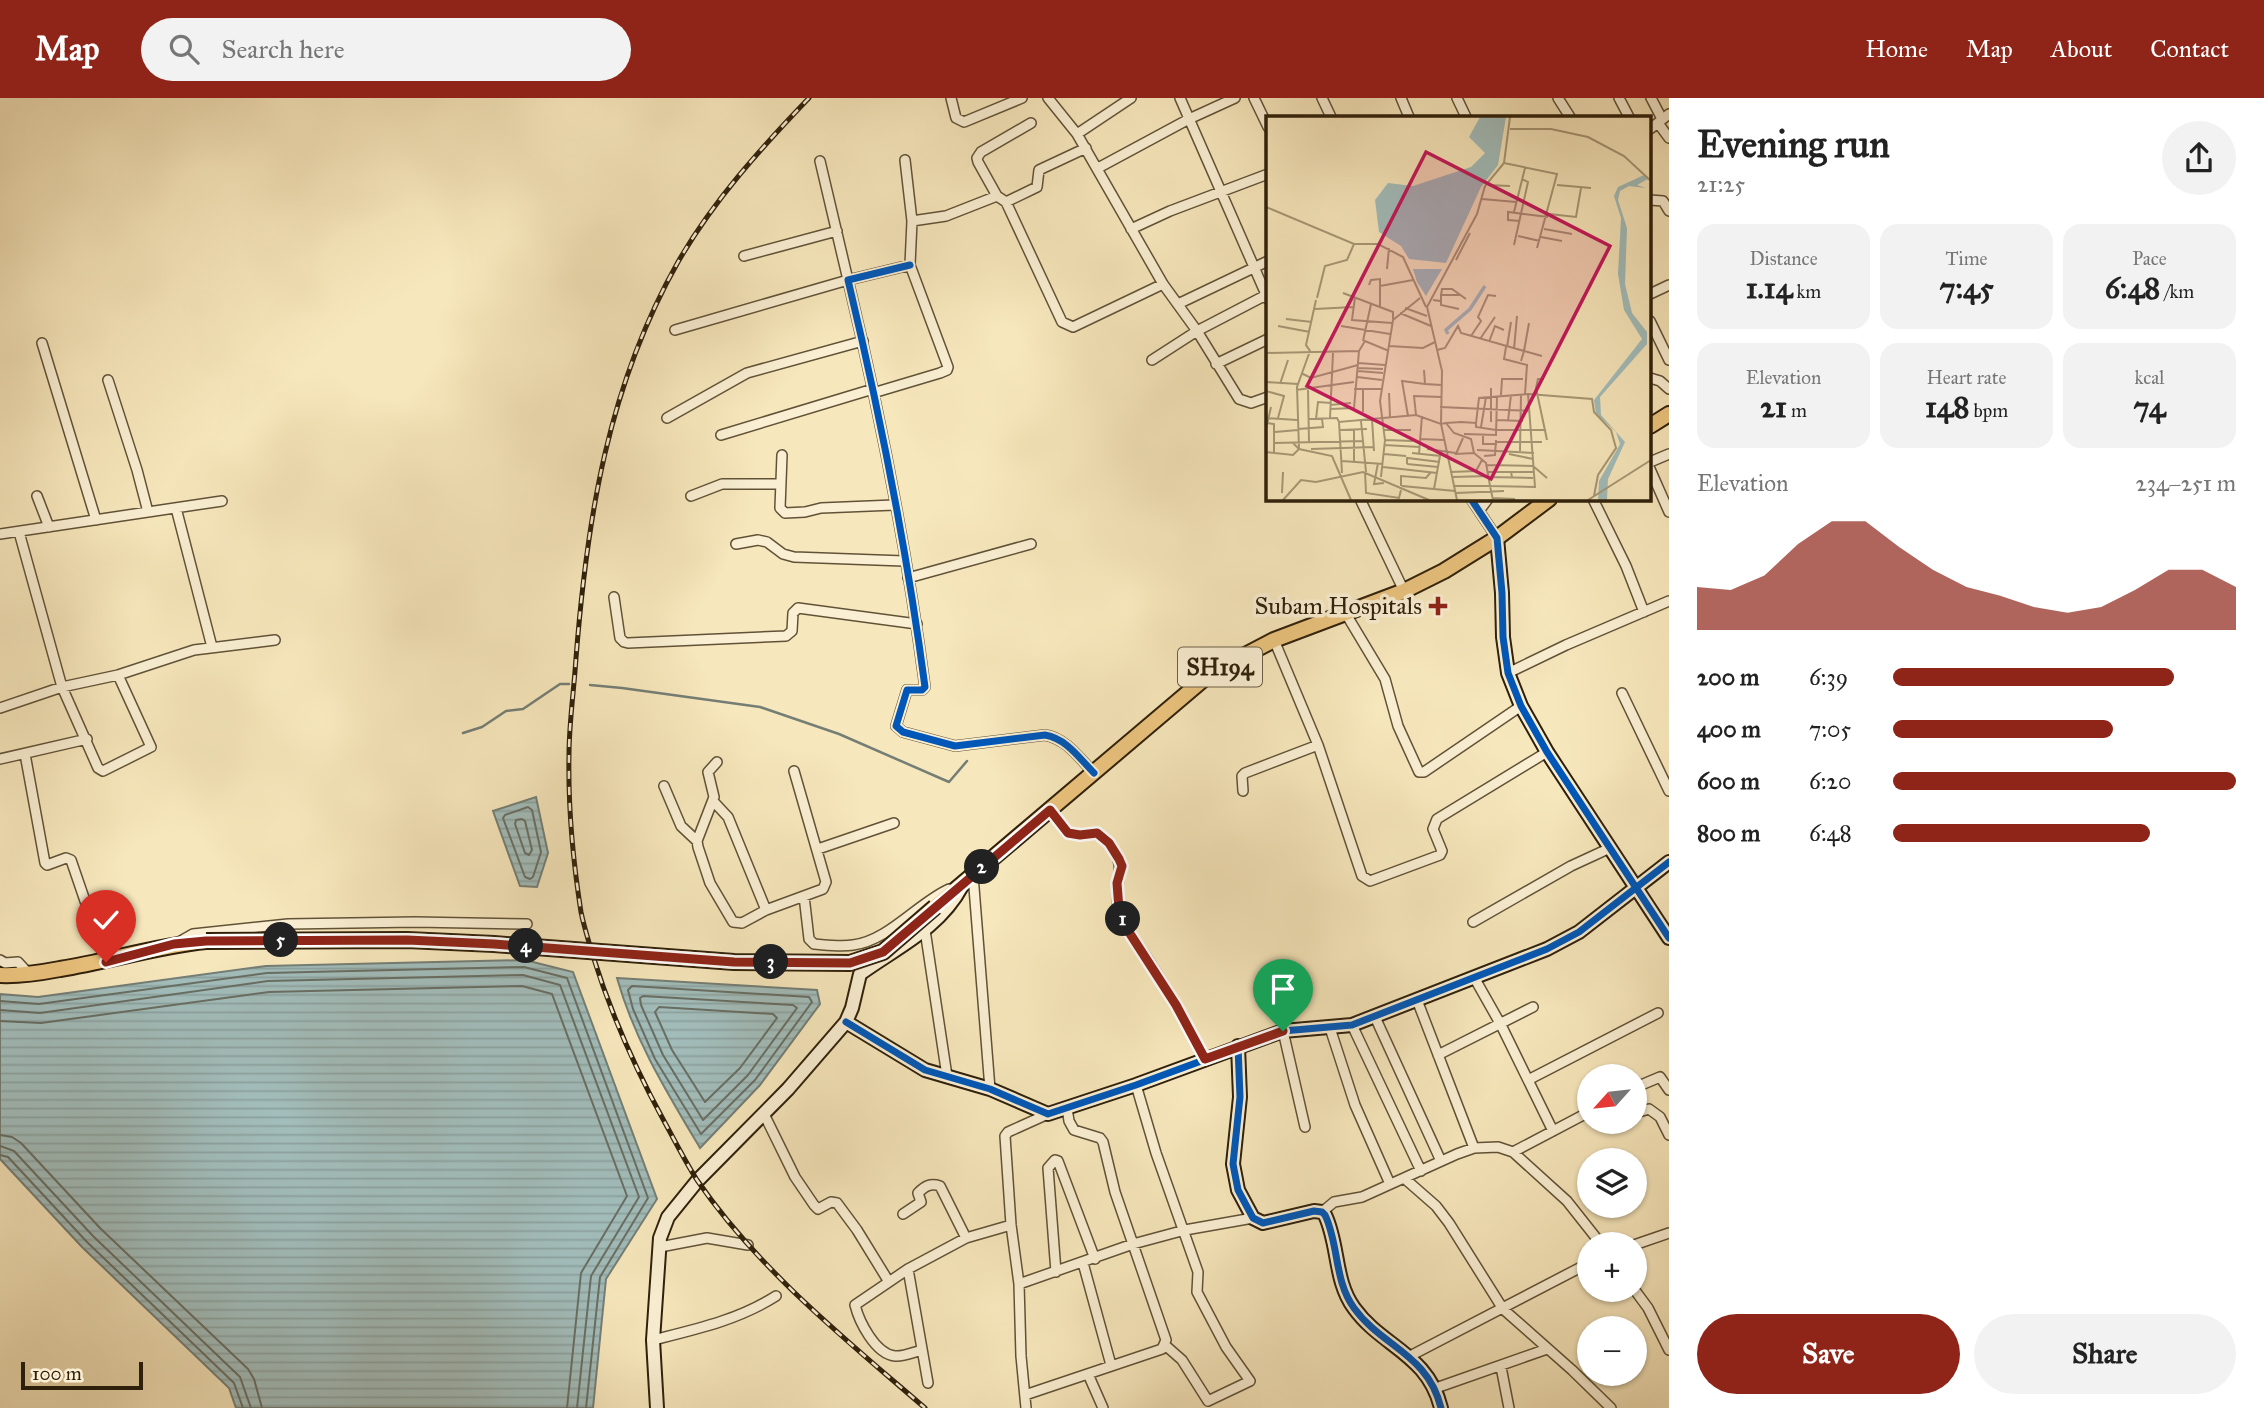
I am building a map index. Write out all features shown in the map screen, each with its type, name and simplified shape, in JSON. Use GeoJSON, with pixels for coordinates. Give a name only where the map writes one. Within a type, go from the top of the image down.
{"type":"FeatureCollection","features":[{"type":"Feature","properties":{"kind":"main road"},"geometry":{"type":"LineString","coordinates":[[1652,425],[1669,414]]}},
{"type":"Feature","properties":{"kind":"main road","name":"SH194"},"geometry":{"type":"LineString","coordinates":[[0,975],[20,976],[106,962],[174,944],[206,941],[407,940],[734,962],[850,963],[883,952],[1197,682],[1223,665],[1274,640],[1404,591],[1444,571],[1497,538],[1548,500]]}},
{"type":"Feature","properties":{"kind":"street"},"geometry":{"type":"LineString","coordinates":[[951,98],[956,118],[964,121],[1022,98]]}},
{"type":"Feature","properties":{"kind":"street"},"geometry":{"type":"LineString","coordinates":[[1048,98],[1086,148],[1163,284],[1197,331],[1239,399],[1251,404],[1266,398]]}},
{"type":"Feature","properties":{"kind":"street"},"geometry":{"type":"LineString","coordinates":[[1077,134],[1131,98]]}},
{"type":"Feature","properties":{"kind":"street"},"geometry":{"type":"LineString","coordinates":[[1180,98],[1266,292]]}},
{"type":"Feature","properties":{"kind":"street"},"geometry":{"type":"LineString","coordinates":[[1098,168],[1189,119],[1235,98]]}},
{"type":"Feature","properties":{"kind":"street"},"geometry":{"type":"LineString","coordinates":[[1254,98],[1266,123]]}},
{"type":"Feature","properties":{"kind":"street"},"geometry":{"type":"LineString","coordinates":[[1322,98],[1331,116]]}},
{"type":"Feature","properties":{"kind":"street"},"geometry":{"type":"LineString","coordinates":[[1401,98],[1409,116]]}},
{"type":"Feature","properties":{"kind":"street"},"geometry":{"type":"LineString","coordinates":[[1558,98],[1569,116]]}},
{"type":"Feature","properties":{"kind":"street"},"geometry":{"type":"LineString","coordinates":[[1619,98],[1628,116]]}},
{"type":"Feature","properties":{"kind":"street"},"geometry":{"type":"LineString","coordinates":[[1651,98],[1663,118],[1669,138]]}},
{"type":"Feature","properties":{"kind":"street"},"geometry":{"type":"LineString","coordinates":[[1461,99],[1466,116]]}},
{"type":"Feature","properties":{"kind":"street"},"geometry":{"type":"LineString","coordinates":[[1031,123],[979,154],[978,162],[997,196],[1006,201],[1062,322],[1073,327],[1163,284]]}},
{"type":"Feature","properties":{"kind":"street"},"geometry":{"type":"LineString","coordinates":[[1006,201],[1037,187],[1039,170],[1086,148]]}},
{"type":"Feature","properties":{"kind":"street"},"geometry":{"type":"LineString","coordinates":[[721,435],[947,370],[948,365],[910,265],[912,221],[905,160]]}},
{"type":"Feature","properties":{"kind":"street"},"geometry":{"type":"LineString","coordinates":[[820,162],[863,341],[917,624],[925,687],[922,691],[907,690],[896,723],[898,730],[955,746],[1033,736],[1054,737],[1062,740],[1094,773]]}},
{"type":"Feature","properties":{"kind":"street"},"geometry":{"type":"LineString","coordinates":[[1131,229],[1170,211],[1266,175]]}},
{"type":"Feature","properties":{"kind":"street"},"geometry":{"type":"LineString","coordinates":[[912,221],[946,216],[997,196]]}},
{"type":"Feature","properties":{"kind":"street"},"geometry":{"type":"LineString","coordinates":[[1652,200],[1664,201],[1669,211]]}},
{"type":"Feature","properties":{"kind":"street"},"geometry":{"type":"LineString","coordinates":[[744,256],[837,231]]}},
{"type":"Feature","properties":{"kind":"street"},"geometry":{"type":"LineString","coordinates":[[1178,304],[1266,262]]}},
{"type":"Feature","properties":{"kind":"street"},"geometry":{"type":"LineString","coordinates":[[675,330],[910,265]]}},
{"type":"Feature","properties":{"kind":"street"},"geometry":{"type":"LineString","coordinates":[[1652,293],[1669,285]]}},
{"type":"Feature","properties":{"kind":"street"},"geometry":{"type":"LineString","coordinates":[[1152,360],[1197,331],[1266,297]]}},
{"type":"Feature","properties":{"kind":"street"},"geometry":{"type":"LineString","coordinates":[[1652,325],[1669,360]]}},
{"type":"Feature","properties":{"kind":"street"},"geometry":{"type":"LineString","coordinates":[[667,418],[747,373],[863,341]]}},
{"type":"Feature","properties":{"kind":"street"},"geometry":{"type":"LineString","coordinates":[[1216,364],[1266,341]]}},
{"type":"Feature","properties":{"kind":"street"},"geometry":{"type":"LineString","coordinates":[[42,344],[96,520]]}},
{"type":"Feature","properties":{"kind":"street"},"geometry":{"type":"LineString","coordinates":[[1652,379],[1660,381],[1669,389]]}},
{"type":"Feature","properties":{"kind":"street"},"geometry":{"type":"LineString","coordinates":[[108,380],[148,512]]}},
{"type":"Feature","properties":{"kind":"street"},"geometry":{"type":"LineString","coordinates":[[1652,461],[1669,454]]}},
{"type":"Feature","properties":{"kind":"street"},"geometry":{"type":"LineString","coordinates":[[782,455],[780,508],[785,513],[821,508],[894,505]]}},
{"type":"Feature","properties":{"kind":"street"},"geometry":{"type":"LineString","coordinates":[[1652,474],[1669,512]]}},
{"type":"Feature","properties":{"kind":"street"},"geometry":{"type":"LineString","coordinates":[[691,496],[722,484],[779,484]]}},
{"type":"Feature","properties":{"kind":"street"},"geometry":{"type":"LineString","coordinates":[[37,496],[49,527]]}},
{"type":"Feature","properties":{"kind":"street"},"geometry":{"type":"LineString","coordinates":[[1360,500],[1404,591]]}},
{"type":"Feature","properties":{"kind":"street"},"geometry":{"type":"LineString","coordinates":[[1472,500],[1497,538],[1508,673],[1521,706],[1547,752],[1669,938]]}},
{"type":"Feature","properties":{"kind":"street"},"geometry":{"type":"LineString","coordinates":[[1479,511],[1487,500]]}},
{"type":"Feature","properties":{"kind":"street"},"geometry":{"type":"LineString","coordinates":[[1593,500],[1626,566],[1644,612]]}},
{"type":"Feature","properties":{"kind":"street"},"geometry":{"type":"LineString","coordinates":[[0,534],[222,501]]}},
{"type":"Feature","properties":{"kind":"street"},"geometry":{"type":"LineString","coordinates":[[176,508],[212,647]]}},
{"type":"Feature","properties":{"kind":"street"},"geometry":{"type":"LineString","coordinates":[[19,532],[62,687],[98,768],[103,771],[151,747],[118,675]]}},
{"type":"Feature","properties":{"kind":"street"},"geometry":{"type":"LineString","coordinates":[[736,544],[758,540],[767,542],[783,554],[794,557],[904,561]]}},
{"type":"Feature","properties":{"kind":"street"},"geometry":{"type":"LineString","coordinates":[[908,578],[1031,544]]}},
{"type":"Feature","properties":{"kind":"street"},"geometry":{"type":"LineString","coordinates":[[614,597],[620,638],[628,643],[786,636],[792,631],[793,613],[798,608],[917,624]]}},
{"type":"Feature","properties":{"kind":"street"},"geometry":{"type":"LineString","coordinates":[[1508,673],[1669,601]]}},
{"type":"Feature","properties":{"kind":"street"},"geometry":{"type":"LineString","coordinates":[[1346,614],[1385,679],[1398,726],[1419,772],[1521,706]]}},
{"type":"Feature","properties":{"kind":"street"},"geometry":{"type":"LineString","coordinates":[[0,708],[62,687],[118,675],[194,650],[275,640]]}},
{"type":"Feature","properties":{"kind":"street"},"geometry":{"type":"LineString","coordinates":[[1274,640],[1318,745],[1362,876],[1370,881],[1440,855],[1442,852],[1433,829],[1437,819],[1547,752]]}},
{"type":"Feature","properties":{"kind":"street"},"geometry":{"type":"LineString","coordinates":[[1622,693],[1669,791]]}},
{"type":"Feature","properties":{"kind":"street"},"geometry":{"type":"LineString","coordinates":[[0,759],[86,739]]}},
{"type":"Feature","properties":{"kind":"street"},"geometry":{"type":"LineString","coordinates":[[1243,791],[1242,776],[1245,773],[1318,745]]}},
{"type":"Feature","properties":{"kind":"street"},"geometry":{"type":"LineString","coordinates":[[24,754],[44,863],[47,865],[66,858],[71,860],[106,962]]}},
{"type":"Feature","properties":{"kind":"street"},"geometry":{"type":"LineString","coordinates":[[697,841],[713,801],[714,791],[708,772],[717,762]]}},
{"type":"Feature","properties":{"kind":"street"},"geometry":{"type":"LineString","coordinates":[[664,786],[681,826],[697,841],[706,875],[732,920],[742,923],[766,910],[823,889],[826,884],[794,771]]}},
{"type":"Feature","properties":{"kind":"street"},"geometry":{"type":"LineString","coordinates":[[713,801],[728,817],[766,910]]}},
{"type":"Feature","properties":{"kind":"street"},"geometry":{"type":"LineString","coordinates":[[1050,810],[1068,833],[1097,833],[1109,843],[1119,859],[1122,866],[1117,883],[1119,909],[1127,929],[1176,1005],[1205,1059]]}},
{"type":"Feature","properties":{"kind":"street"},"geometry":{"type":"LineString","coordinates":[[818,849],[894,823]]}},
{"type":"Feature","properties":{"kind":"street"},"geometry":{"type":"LineString","coordinates":[[1473,922],[1571,866],[1610,848]]}},
{"type":"Feature","properties":{"kind":"street"},"geometry":{"type":"LineString","coordinates":[[1026,1408],[1019,1284],[1011,1225],[1005,1135],[1007,1132],[1048,1114],[1283,1031],[1352,1025],[1475,979],[1565,941],[1669,862]]}},
{"type":"Feature","properties":{"kind":"street"},"geometry":{"type":"LineString","coordinates":[[804,896],[811,943],[855,945],[877,936],[937,895],[968,879]]}},
{"type":"Feature","properties":{"kind":"street"},"geometry":{"type":"LineString","coordinates":[[657,1408],[653,1340],[660,1238],[668,1217],[698,1180],[789,1089],[846,1022],[860,974],[925,930],[948,909],[968,879]]}},
{"type":"Feature","properties":{"kind":"street"},"geometry":{"type":"LineString","coordinates":[[968,879],[990,1089]]}},
{"type":"Feature","properties":{"kind":"street"},"geometry":{"type":"LineString","coordinates":[[174,944],[193,934],[288,924],[527,924]]}},
{"type":"Feature","properties":{"kind":"street"},"geometry":{"type":"LineString","coordinates":[[925,930],[947,1076]]}},
{"type":"Feature","properties":{"kind":"street"},"geometry":{"type":"LineString","coordinates":[[0,960],[5,963],[18,962],[29,974]]}},
{"type":"Feature","properties":{"kind":"street"},"geometry":{"type":"LineString","coordinates":[[1475,979],[1553,1130]]}},
{"type":"Feature","properties":{"kind":"street"},"geometry":{"type":"LineString","coordinates":[[1417,1000],[1474,1148]]}},
{"type":"Feature","properties":{"kind":"street"},"geometry":{"type":"LineString","coordinates":[[1438,1055],[1533,1007]]}},
{"type":"Feature","properties":{"kind":"street"},"geometry":{"type":"LineString","coordinates":[[1528,1080],[1658,1013]]}},
{"type":"Feature","properties":{"kind":"street"},"geometry":{"type":"LineString","coordinates":[[1375,1017],[1441,1161]]}},
{"type":"Feature","properties":{"kind":"street"},"geometry":{"type":"LineString","coordinates":[[846,1022],[925,1070],[990,1089],[1048,1114]]}},
{"type":"Feature","properties":{"kind":"street"},"geometry":{"type":"LineString","coordinates":[[1352,1025],[1420,1171]]}},
{"type":"Feature","properties":{"kind":"street"},"geometry":{"type":"LineString","coordinates":[[1330,1028],[1355,1105],[1390,1184]]}},
{"type":"Feature","properties":{"kind":"street"},"geometry":{"type":"LineString","coordinates":[[1283,1031],[1305,1127]]}},
{"type":"Feature","properties":{"kind":"street"},"geometry":{"type":"LineString","coordinates":[[1238,1046],[1240,1097],[1233,1164],[1238,1190],[1253,1218]]}},
{"type":"Feature","properties":{"kind":"street"},"geometry":{"type":"LineString","coordinates":[[1647,1082],[1660,1077],[1669,1090]]}},
{"type":"Feature","properties":{"kind":"street"},"geometry":{"type":"LineString","coordinates":[[1136,1085],[1156,1153],[1198,1272],[1197,1292],[1226,1348],[1250,1381],[1208,1401],[1182,1360],[1165,1345]]}},
{"type":"Feature","properties":{"kind":"street"},"geometry":{"type":"LineString","coordinates":[[1025,1395],[1161,1349],[1166,1340],[1115,1192],[1103,1142],[1100,1138],[1074,1130],[1067,1108]]}},
{"type":"Feature","properties":{"kind":"street"},"geometry":{"type":"LineString","coordinates":[[1647,1110],[1660,1117],[1669,1135]]}},
{"type":"Feature","properties":{"kind":"street"},"geometry":{"type":"LineString","coordinates":[[764,1114],[795,1177],[814,1205],[818,1209],[831,1202],[837,1203],[889,1282]]}},
{"type":"Feature","properties":{"kind":"street"},"geometry":{"type":"LineString","coordinates":[[1513,1152],[1577,1118]]}},
{"type":"Feature","properties":{"kind":"street"},"geometry":{"type":"LineString","coordinates":[[1019,1284],[1133,1244],[1185,1230],[1253,1218],[1264,1223],[1314,1211],[1322,1212],[1334,1202],[1362,1197],[1474,1148],[1498,1147],[1513,1152],[1567,1201],[1592,1232]]}},
{"type":"Feature","properties":{"kind":"street"},"geometry":{"type":"LineString","coordinates":[[1056,1272],[1048,1168],[1055,1160],[1058,1161],[1096,1259]]}},
{"type":"Feature","properties":{"kind":"street"},"geometry":{"type":"LineString","coordinates":[[1404,1178],[1436,1206],[1449,1223],[1503,1309],[1611,1408]]}},
{"type":"Feature","properties":{"kind":"street"},"geometry":{"type":"LineString","coordinates":[[903,1214],[919,1205],[921,1202],[918,1193],[923,1188],[929,1185],[940,1186],[966,1238]]}},
{"type":"Feature","properties":{"kind":"street"},"geometry":{"type":"LineString","coordinates":[[1322,1212],[1332,1237],[1344,1291],[1353,1307],[1367,1324],[1410,1356],[1436,1388],[1441,1408]]}},
{"type":"Feature","properties":{"kind":"street"},"geometry":{"type":"LineString","coordinates":[[922,1350],[897,1356],[882,1350],[875,1344],[856,1308],[858,1302],[908,1269],[966,1238],[1011,1225]]}},
{"type":"Feature","properties":{"kind":"street"},"geometry":{"type":"LineString","coordinates":[[1647,1241],[1669,1233]]}},
{"type":"Feature","properties":{"kind":"street"},"geometry":{"type":"LineString","coordinates":[[660,1247],[707,1238],[748,1245]]}},
{"type":"Feature","properties":{"kind":"street"},"geometry":{"type":"LineString","coordinates":[[1083,1263],[1111,1365]]}},
{"type":"Feature","properties":{"kind":"street"},"geometry":{"type":"LineString","coordinates":[[908,1269],[928,1382]]}},
{"type":"Feature","properties":{"kind":"street"},"geometry":{"type":"LineString","coordinates":[[1410,1356],[1577,1269]]}},
{"type":"Feature","properties":{"kind":"street"},"geometry":{"type":"LineString","coordinates":[[653,1340],[730,1320],[752,1311],[776,1296]]}},
{"type":"Feature","properties":{"kind":"street"},"geometry":{"type":"LineString","coordinates":[[1644,1302],[1669,1350]]}},
{"type":"Feature","properties":{"kind":"street"},"geometry":{"type":"LineString","coordinates":[[1436,1388],[1547,1349]]}},
{"type":"Feature","properties":{"kind":"street"},"geometry":{"type":"LineString","coordinates":[[1501,1367],[1509,1408]]}},
{"type":"Feature","properties":{"kind":"street"},"geometry":{"type":"LineString","coordinates":[[1088,1374],[1103,1408]]}},
{"type":"Feature","properties":{"kind":"water"},"geometry":{"type":"Polygon","coordinates":[[[536,797],[548,853],[537,887],[520,886],[493,811],[536,797]]]}},
{"type":"Feature","properties":{"kind":"water"},"geometry":{"type":"Polygon","coordinates":[[[525,960],[573,972],[657,1199],[606,1279],[593,1408],[236,1408],[229,1388],[82,1247],[0,1159],[0,994],[38,997],[266,966],[525,960]]]}},
{"type":"Feature","properties":{"kind":"water"},"geometry":{"type":"Polygon","coordinates":[[[617,978],[817,990],[820,1004],[760,1085],[700,1148],[642,1044],[617,978]]]}},
{"type":"Feature","properties":{"kind":"waterway"},"geometry":{"type":"LineString","coordinates":[[463,733],[482,727],[506,711],[523,709],[560,684],[569,684]]}},
{"type":"Feature","properties":{"kind":"waterway"},"geometry":{"type":"LineString","coordinates":[[590,685],[760,707],[839,734],[949,782],[967,761]]}},
{"type":"Feature","properties":{"kind":"railway"},"geometry":{"type":"LineString","coordinates":[[809,98],[739,176],[692,239],[654,309],[634,356],[618,405],[595,504],[581,606],[569,743],[572,834],[582,918],[608,999],[643,1081],[697,1180],[721,1212],[775,1273],[833,1329],[925,1408]]}},
{"type":"Feature","properties":{"kind":"cycle path"},"geometry":{"type":"LineString","coordinates":[[910,265],[848,280],[892,483],[925,687],[922,690],[907,690],[896,726],[903,732],[955,746],[1045,735],[1066,745],[1094,773]]}},
{"type":"Feature","properties":{"kind":"cycle path"},"geometry":{"type":"LineString","coordinates":[[1472,500],[1497,538],[1508,673],[1521,706],[1547,752],[1669,938]]}},
{"type":"Feature","properties":{"kind":"cycle path"},"geometry":{"type":"LineString","coordinates":[[846,1022],[925,1070],[990,1089],[1048,1114],[1283,1031],[1352,1025],[1547,949],[1579,932],[1669,862]]}},
{"type":"Feature","properties":{"kind":"cycle path"},"geometry":{"type":"LineString","coordinates":[[1238,1046],[1240,1097],[1233,1164],[1238,1190],[1253,1218],[1263,1223],[1314,1211],[1325,1215],[1333,1238],[1343,1286],[1354,1308],[1426,1375],[1441,1408]]}},
{"type":"Feature","properties":{"kind":"place","name":"Subam Hospitals"},"geometry":{"type":"Point","coordinates":[1438,606]}},
{"type":"Feature","properties":{"kind":"route"},"geometry":{"type":"LineString","coordinates":[[106,962],[174,944],[206,941],[407,940],[734,962],[850,963],[883,952],[1050,810],[1062,827],[1072,835],[1097,833],[1109,843],[1119,859],[1122,866],[1117,883],[1119,909],[1127,929],[1176,1005],[1205,1059],[1283,1031]]}}]}
